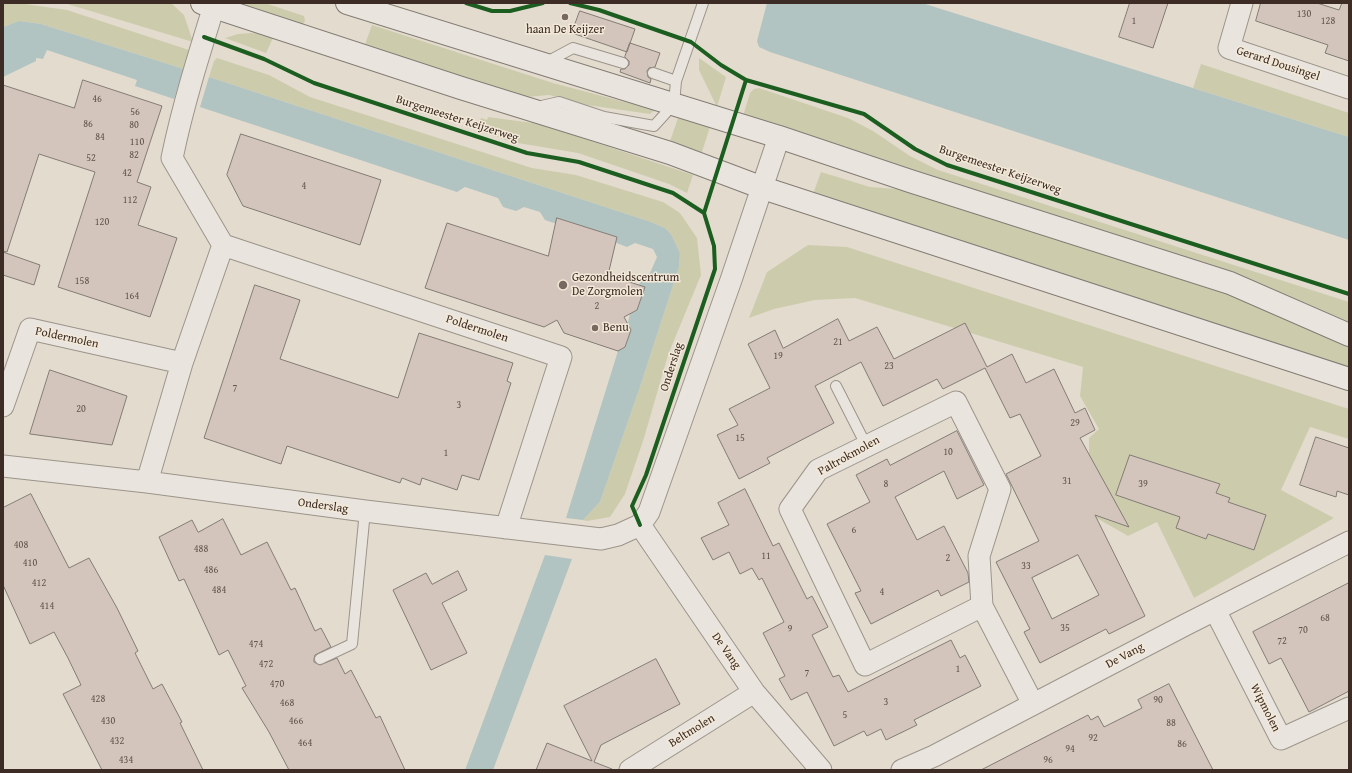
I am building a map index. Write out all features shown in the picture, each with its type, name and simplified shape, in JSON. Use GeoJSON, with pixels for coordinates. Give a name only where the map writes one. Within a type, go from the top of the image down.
{"type":"FeatureCollection","features":[{"type":"Feature","properties":{"kind":"main road"},"geometry":{"type":"LineString","coordinates":[[347,3],[779,137],[1230,283],[1349,335]]}},
{"type":"Feature","properties":{"kind":"main road"},"geometry":{"type":"LineString","coordinates":[[211,4],[529,109],[670,153],[763,188],[1349,379]]}},
{"type":"Feature","properties":{"kind":"street","name":"Gerard Dousingel"},"geometry":{"type":"LineString","coordinates":[[1242,3],[1229,48],[1349,88]]}},
{"type":"Feature","properties":{"kind":"street"},"geometry":{"type":"LineString","coordinates":[[147,482],[182,363],[223,245],[172,158],[179,122],[197,61],[211,4]]}},
{"type":"Feature","properties":{"kind":"street"},"geometry":{"type":"LineString","coordinates":[[640,525],[649,512],[763,188],[779,137]]}},
{"type":"Feature","properties":{"kind":"street","name":"Poldermolen"},"geometry":{"type":"LineString","coordinates":[[223,245],[561,357],[506,528]]}},
{"type":"Feature","properties":{"kind":"street","name":"Poldermolen"},"geometry":{"type":"LineString","coordinates":[[3,406],[30,329],[182,363]]}},
{"type":"Feature","properties":{"kind":"street","name":"Paltrokmolen"},"geometry":{"type":"LineString","coordinates":[[982,606],[865,665],[790,509],[818,470],[866,445],[956,402],[1000,489],[979,556],[982,606],[1033,704]]}},
{"type":"Feature","properties":{"kind":"street","name":"Onderslag"},"geometry":{"type":"LineString","coordinates":[[3,466],[147,482],[365,511],[601,539],[618,535],[640,525]]}},
{"type":"Feature","properties":{"kind":"street","name":"De Vang"},"geometry":{"type":"LineString","coordinates":[[640,525],[754,692],[821,770]]}},
{"type":"Feature","properties":{"kind":"street","name":"De Vang"},"geometry":{"type":"LineString","coordinates":[[902,770],[937,763],[1033,704],[1349,542]]}},
{"type":"Feature","properties":{"kind":"street","name":"Wipmolen"},"geometry":{"type":"LineString","coordinates":[[1215,610],[1281,739],[1349,708]]}},
{"type":"Feature","properties":{"kind":"street","name":"Beltmolen"},"geometry":{"type":"LineString","coordinates":[[630,770],[754,692]]}},
{"type":"Feature","properties":{"kind":"lane"},"geometry":{"type":"LineString","coordinates":[[529,109],[559,102],[604,117],[654,126],[674,104],[676,81],[691,42],[703,3]]}},
{"type":"Feature","properties":{"kind":"lane"},"geometry":{"type":"LineString","coordinates":[[542,64],[573,48],[623,63]]}},
{"type":"Feature","properties":{"kind":"lane"},"geometry":{"type":"LineString","coordinates":[[653,73],[676,81]]}},
{"type":"Feature","properties":{"kind":"lane"},"geometry":{"type":"LineString","coordinates":[[836,386],[866,445]]}},
{"type":"Feature","properties":{"kind":"lane"},"geometry":{"type":"LineString","coordinates":[[320,659],[352,644],[365,511]]}},
{"type":"Feature","properties":{"kind":"green space"},"geometry":{"type":"Polygon","coordinates":[[[3,3],[18,3],[67,10],[192,51],[184,69],[41,24],[19,21],[3,27],[3,3]]]}},
{"type":"Feature","properties":{"kind":"green space"},"geometry":{"type":"Polygon","coordinates":[[[64,3],[171,3],[184,15],[193,42],[64,3]]]}},
{"type":"Feature","properties":{"kind":"green space"},"geometry":{"type":"Polygon","coordinates":[[[232,3],[265,3],[304,16],[305,21],[303,24],[298,26],[232,3]]]}},
{"type":"Feature","properties":{"kind":"green space"},"geometry":{"type":"Polygon","coordinates":[[[372,25],[553,83],[655,110],[650,114],[587,105],[549,95],[516,98],[364,47],[372,25]]]}},
{"type":"Feature","properties":{"kind":"green space"},"geometry":{"type":"Polygon","coordinates":[[[238,34],[265,34],[273,38],[266,53],[225,38],[238,34]]]}},
{"type":"Feature","properties":{"kind":"green space"},"geometry":{"type":"Polygon","coordinates":[[[217,58],[269,75],[310,97],[532,168],[576,175],[663,202],[680,213],[697,238],[701,275],[668,355],[644,438],[625,494],[610,517],[587,521],[583,520],[600,502],[641,384],[679,267],[680,253],[671,234],[665,228],[651,222],[209,77],[214,61],[217,58]]]}},
{"type":"Feature","properties":{"kind":"green space"},"geometry":{"type":"Polygon","coordinates":[[[699,58],[726,77],[717,107],[699,70],[699,58]]]}},
{"type":"Feature","properties":{"kind":"green space"},"geometry":{"type":"Polygon","coordinates":[[[1201,64],[1349,113],[1349,137],[1193,88],[1201,64]]]}},
{"type":"Feature","properties":{"kind":"green space"},"geometry":{"type":"Polygon","coordinates":[[[759,88],[848,118],[873,131],[910,156],[938,170],[1349,302],[1349,325],[743,116],[750,93],[754,89],[759,88]]]}},
{"type":"Feature","properties":{"kind":"green space"},"geometry":{"type":"Polygon","coordinates":[[[679,115],[711,124],[700,158],[668,147],[679,115]]]}},
{"type":"Feature","properties":{"kind":"green space"},"geometry":{"type":"Polygon","coordinates":[[[488,117],[540,124],[693,175],[687,193],[669,184],[578,153],[512,142],[476,130],[481,118],[487,120],[488,117]]]}},
{"type":"Feature","properties":{"kind":"green space"},"geometry":{"type":"Polygon","coordinates":[[[821,172],[870,187],[910,190],[1227,294],[1349,346],[1349,369],[813,194],[821,172]]]}},
{"type":"Feature","properties":{"kind":"green space"},"geometry":{"type":"Polygon","coordinates":[[[808,245],[847,247],[1349,409],[1349,439],[1310,427],[1281,490],[1334,518],[1194,598],[1157,522],[1128,536],[1093,516],[1074,461],[1089,454],[1089,438],[1099,429],[1080,396],[1083,367],[855,298],[815,300],[774,309],[749,318],[767,272],[808,245]]]}},
{"type":"Feature","properties":{"kind":"shaded area"},"geometry":{"type":"Polygon","coordinates":[[[767,3],[922,3],[1349,137],[1349,240],[770,52],[759,47],[757,41],[767,3]]]}},
{"type":"Feature","properties":{"kind":"shaded area"},"geometry":{"type":"Polygon","coordinates":[[[19,21],[41,24],[184,69],[174,99],[135,86],[137,80],[47,50],[43,59],[36,58],[36,61],[3,77],[3,27],[19,21]]]}},
{"type":"Feature","properties":{"kind":"shaded area"},"geometry":{"type":"Polygon","coordinates":[[[209,77],[651,222],[665,228],[671,234],[680,253],[679,267],[641,384],[600,502],[583,520],[566,518],[618,351],[625,347],[631,331],[628,322],[630,314],[637,310],[643,293],[639,285],[643,276],[650,273],[657,257],[653,249],[635,243],[627,247],[614,242],[617,237],[557,218],[557,224],[545,220],[540,212],[524,207],[516,211],[503,207],[498,198],[465,187],[457,192],[200,107],[209,77]]]}},
{"type":"Feature","properties":{"kind":"shaded area"},"geometry":{"type":"Polygon","coordinates":[[[545,555],[572,559],[493,770],[465,770],[545,555]]]}},
{"type":"Feature","properties":{"kind":"building"},"geometry":{"type":"Polygon","coordinates":[[[1130,3],[1168,3],[1153,48],[1119,37],[1130,3]]]}},
{"type":"Feature","properties":{"kind":"building"},"geometry":{"type":"Polygon","coordinates":[[[1261,3],[1317,3],[1339,10],[1342,3],[1349,3],[1349,61],[1325,53],[1328,45],[1256,21],[1261,3]]]}},
{"type":"Feature","properties":{"kind":"building"},"geometry":{"type":"Polygon","coordinates":[[[580,11],[635,29],[627,52],[572,33],[580,11]]]}},
{"type":"Feature","properties":{"kind":"building"},"geometry":{"type":"Polygon","coordinates":[[[630,43],[660,53],[655,67],[649,68],[647,71],[648,77],[651,79],[650,83],[620,72],[621,69],[625,69],[629,65],[629,61],[625,57],[630,43]]]}},
{"type":"Feature","properties":{"kind":"building"},"geometry":{"type":"Polygon","coordinates":[[[83,80],[162,106],[137,182],[151,187],[138,225],[177,238],[150,317],[58,287],[95,172],[39,154],[7,252],[3,251],[3,85],[74,108],[83,80]]]}},
{"type":"Feature","properties":{"kind":"building"},"geometry":{"type":"Polygon","coordinates":[[[241,134],[381,180],[360,245],[243,206],[227,175],[241,134]]]}},
{"type":"Feature","properties":{"kind":"building","name":"Gezondheidscentrum De Zorgmolen"},"geometry":{"type":"Polygon","coordinates":[[[557,218],[617,237],[608,275],[645,287],[637,310],[624,317],[631,330],[625,347],[618,351],[564,333],[557,320],[544,327],[425,288],[447,223],[548,256],[557,218]]]}},
{"type":"Feature","properties":{"kind":"building"},"geometry":{"type":"Polygon","coordinates":[[[3,252],[40,265],[34,285],[3,275],[3,252]]]}},
{"type":"Feature","properties":{"kind":"building"},"geometry":{"type":"Polygon","coordinates":[[[255,285],[300,300],[280,359],[398,398],[419,333],[513,363],[507,381],[511,383],[479,480],[462,475],[457,490],[422,478],[420,485],[402,478],[400,483],[287,446],[281,464],[204,438],[255,285]]]}},
{"type":"Feature","properties":{"kind":"building"},"geometry":{"type":"Polygon","coordinates":[[[838,319],[849,341],[877,327],[894,359],[965,323],[987,367],[1012,354],[1026,383],[1054,369],[1075,413],[1085,408],[1095,430],[1080,438],[1129,527],[1095,515],[1145,616],[1109,634],[1106,629],[1040,663],[1024,632],[1030,629],[996,562],[1039,541],[1006,474],[1041,456],[1020,414],[1010,418],[985,368],[943,389],[937,379],[883,406],[861,362],[815,386],[834,423],[767,458],[770,463],[739,479],[717,435],[738,425],[729,409],[770,388],[748,344],[775,330],[783,348],[838,319]],[[1078,555],[1032,578],[1052,619],[1099,595],[1078,555]]]}},
{"type":"Feature","properties":{"kind":"building"},"geometry":{"type":"Polygon","coordinates":[[[50,370],[127,396],[112,445],[30,434],[50,370]]]}},
{"type":"Feature","properties":{"kind":"building"},"geometry":{"type":"Polygon","coordinates":[[[957,431],[984,485],[957,499],[944,471],[895,497],[917,540],[944,526],[968,573],[969,582],[941,596],[938,590],[871,624],[855,593],[861,591],[827,524],[870,502],[856,475],[887,459],[890,465],[957,431]]]}},
{"type":"Feature","properties":{"kind":"building"},"geometry":{"type":"Polygon","coordinates":[[[1316,437],[1349,448],[1349,495],[1337,491],[1336,497],[1300,485],[1316,437]]]}},
{"type":"Feature","properties":{"kind":"building"},"geometry":{"type":"Polygon","coordinates":[[[1130,455],[1220,484],[1216,493],[1230,498],[1228,502],[1266,515],[1254,550],[1208,534],[1206,539],[1176,528],[1180,517],[1116,495],[1130,455]]]}},
{"type":"Feature","properties":{"kind":"building"},"geometry":{"type":"Polygon","coordinates":[[[745,489],[773,546],[779,543],[807,599],[812,596],[828,627],[812,635],[833,677],[839,675],[848,692],[951,640],[960,658],[965,655],[981,686],[914,720],[917,725],[886,740],[881,729],[867,736],[864,731],[834,746],[807,692],[791,700],[779,679],[785,676],[763,633],[784,622],[762,578],[759,580],[752,568],[740,574],[729,552],[713,560],[701,538],[729,525],[718,503],[745,489]]]}},
{"type":"Feature","properties":{"kind":"building"},"geometry":{"type":"Polygon","coordinates":[[[31,494],[69,568],[89,558],[117,608],[138,651],[135,653],[153,689],[162,684],[182,722],[180,723],[203,770],[102,770],[63,694],[81,685],[68,658],[54,632],[30,644],[3,585],[3,508],[31,494]]]}},
{"type":"Feature","properties":{"kind":"building"},"geometry":{"type":"Polygon","coordinates":[[[223,519],[241,555],[267,542],[291,590],[295,588],[315,631],[321,628],[331,647],[315,655],[314,662],[320,665],[337,658],[345,674],[351,670],[376,718],[380,716],[405,770],[289,770],[269,732],[242,688],[246,686],[228,650],[219,655],[184,579],[179,581],[159,537],[192,520],[198,532],[223,519]]]}},
{"type":"Feature","properties":{"kind":"building"},"geometry":{"type":"Polygon","coordinates":[[[458,571],[467,590],[442,603],[467,653],[431,670],[393,590],[426,573],[432,584],[458,571]]]}},
{"type":"Feature","properties":{"kind":"building"},"geometry":{"type":"Polygon","coordinates":[[[1349,583],[1349,691],[1309,712],[1281,658],[1269,664],[1253,632],[1349,583]]]}},
{"type":"Feature","properties":{"kind":"building"},"geometry":{"type":"Polygon","coordinates":[[[656,659],[680,704],[601,745],[594,762],[612,770],[536,770],[547,743],[592,761],[564,706],[656,659]]]}},
{"type":"Feature","properties":{"kind":"building"},"geometry":{"type":"Polygon","coordinates":[[[1169,684],[1213,770],[981,770],[1088,715],[1091,720],[1098,716],[1104,727],[1142,708],[1138,700],[1169,684]]]}},
{"type":"Feature","properties":{"kind":"cycle path"},"geometry":{"type":"LineString","coordinates":[[466,3],[492,11],[510,11],[543,3]]}},
{"type":"Feature","properties":{"kind":"cycle path","name":"Burgemeester Keijzerweg"},"geometry":{"type":"LineString","coordinates":[[570,3],[599,10],[691,42],[721,65],[746,80],[864,114],[915,149],[947,165],[1349,294]]}},
{"type":"Feature","properties":{"kind":"cycle path","name":"Burgemeester Keijzerweg"},"geometry":{"type":"LineString","coordinates":[[204,37],[264,59],[314,83],[527,153],[579,162],[673,193],[704,213]]}},
{"type":"Feature","properties":{"kind":"cycle path"},"geometry":{"type":"LineString","coordinates":[[704,213],[746,80]]}},
{"type":"Feature","properties":{"kind":"cycle path"},"geometry":{"type":"LineString","coordinates":[[640,525],[632,506],[646,475],[715,269],[714,246],[704,213]]}},
{"type":"Feature","properties":{"kind":"place","name":"haan De Keijzer"},"geometry":{"type":"Point","coordinates":[565,17]}},
{"type":"Feature","properties":{"kind":"place","name":"Gezondheidscentrum De Zorgmolen"},"geometry":{"type":"Point","coordinates":[563,285]}},
{"type":"Feature","properties":{"kind":"place","name":"Benu"},"geometry":{"type":"Point","coordinates":[595,328]}}]}
